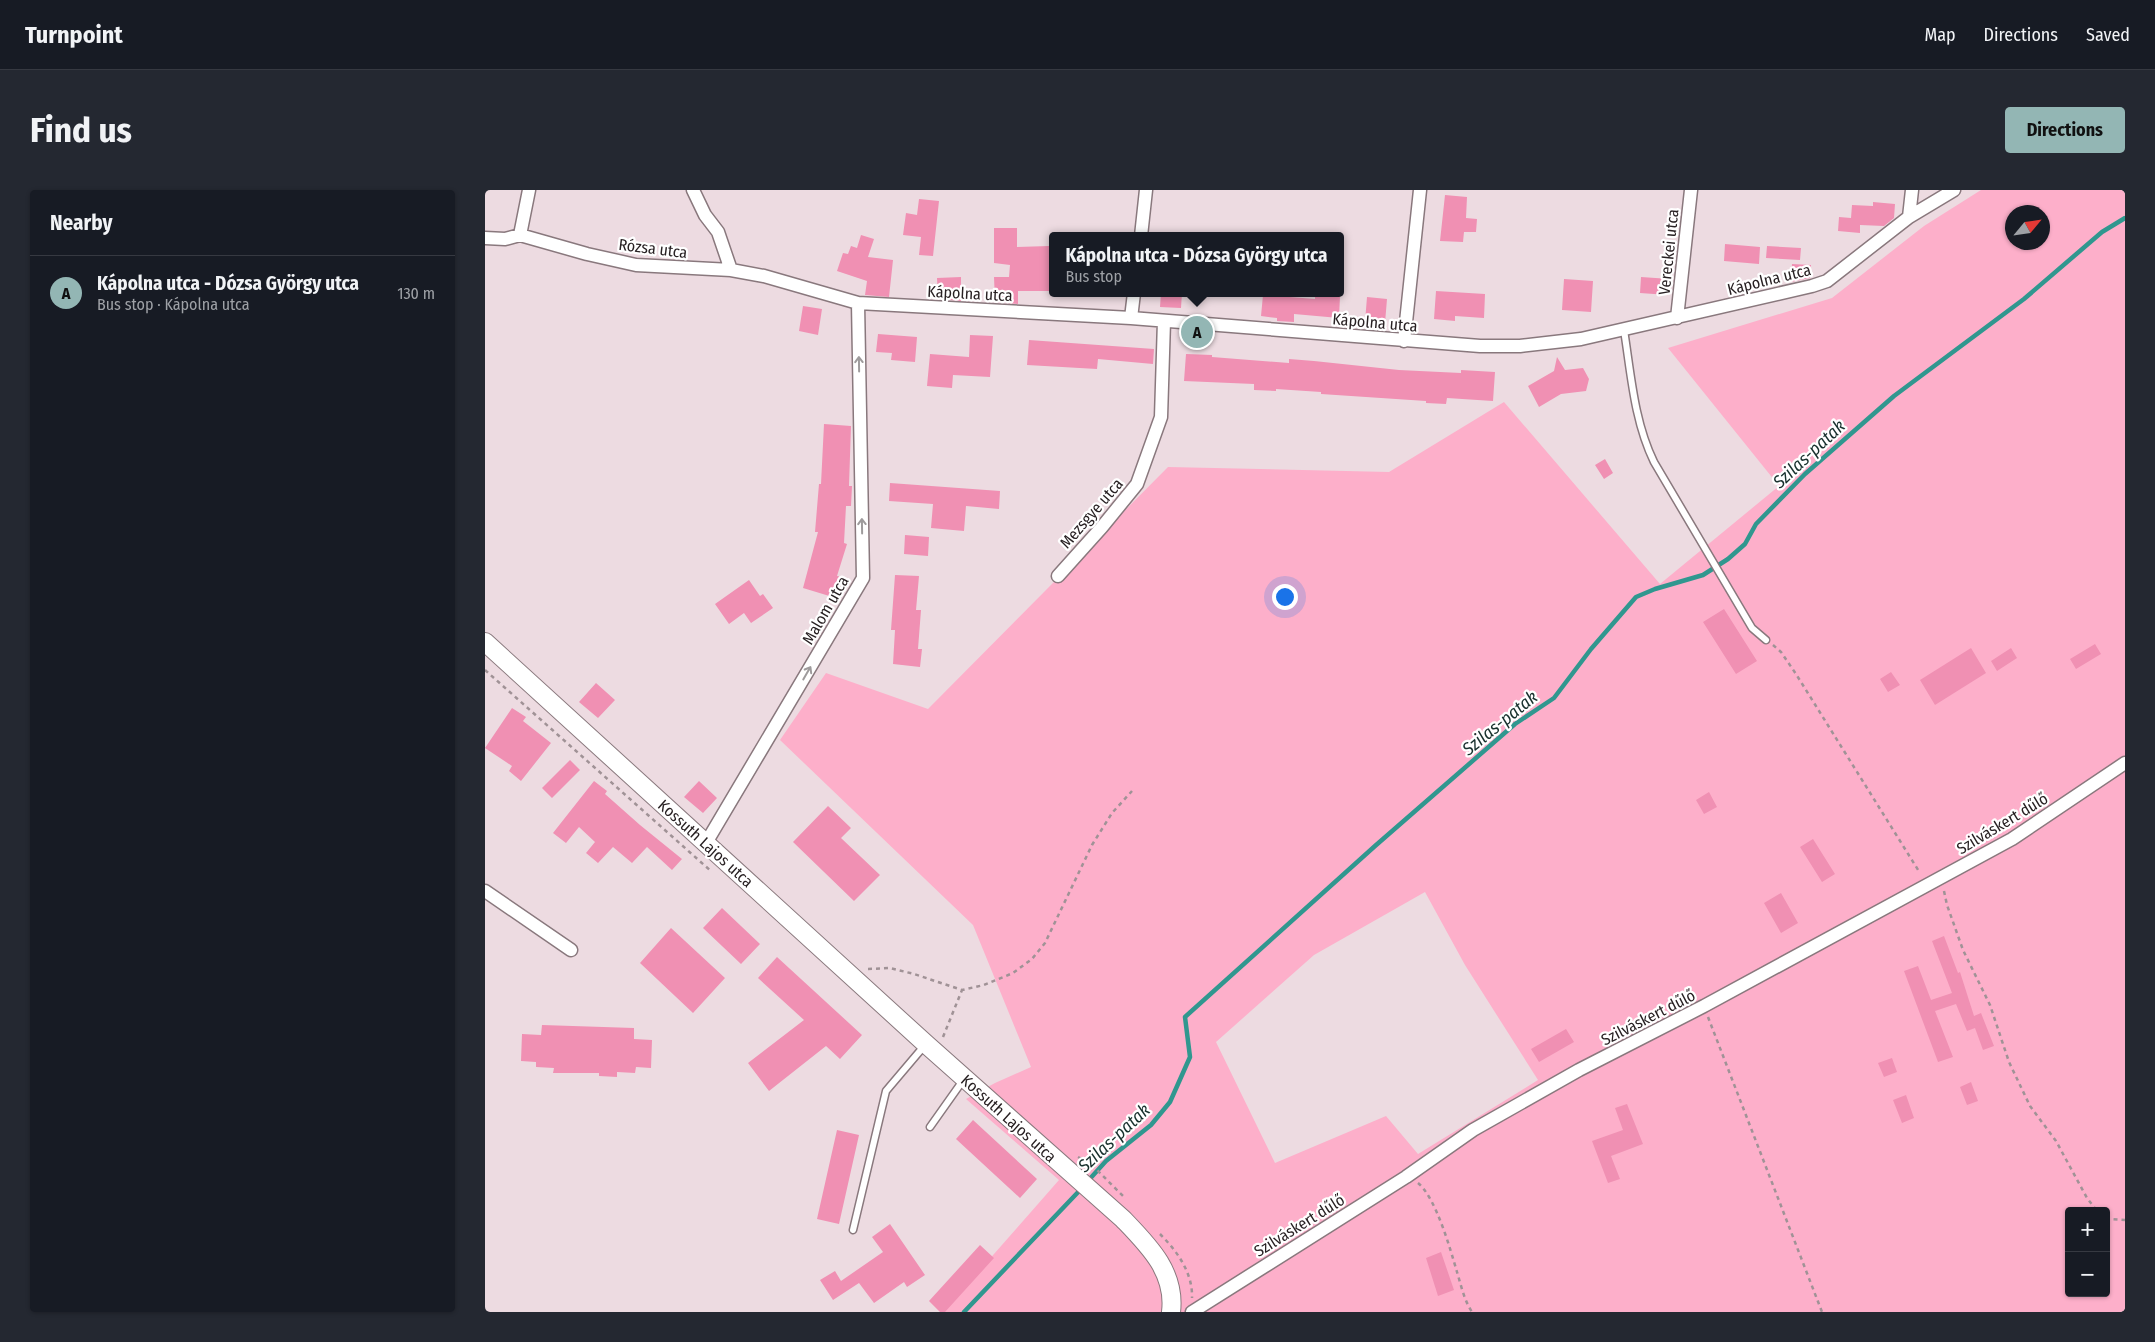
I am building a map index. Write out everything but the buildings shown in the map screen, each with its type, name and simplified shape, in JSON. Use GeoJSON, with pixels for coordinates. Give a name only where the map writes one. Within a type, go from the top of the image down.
{"type":"FeatureCollection","features":[{"type":"Feature","properties":{"kind":"main road","name":"Kossuth Lajos utca"},"geometry":{"type":"LineString","coordinates":[[485,642],[929,1047],[1123,1219],[1157,1256],[1169,1282],[1173,1300],[1171,1312]]}},
{"type":"Feature","properties":{"kind":"street"},"geometry":{"type":"LineString","coordinates":[[520,234],[529,190]]}},
{"type":"Feature","properties":{"kind":"street"},"geometry":{"type":"LineString","coordinates":[[693,190],[705,215],[718,232],[731,270]]}},
{"type":"Feature","properties":{"kind":"street"},"geometry":{"type":"LineString","coordinates":[[1141,232],[1146,190]]}},
{"type":"Feature","properties":{"kind":"street"},"geometry":{"type":"LineString","coordinates":[[1404,341],[1420,190]]}},
{"type":"Feature","properties":{"kind":"street","name":"Vereckei utca"},"geometry":{"type":"LineString","coordinates":[[1677,318],[1691,190]]}},
{"type":"Feature","properties":{"kind":"street"},"geometry":{"type":"LineString","coordinates":[[1909,218],[1912,190]]}},
{"type":"Feature","properties":{"kind":"street","name":"Kápolna utca"},"geometry":{"type":"LineString","coordinates":[[731,270],[764,276],[859,304],[1131,318],[1480,346],[1553,344],[1677,318],[1827,281],[1909,218],[1954,190]]}},
{"type":"Feature","properties":{"kind":"street","name":"Rózsa utca"},"geometry":{"type":"LineString","coordinates":[[485,238],[505,239],[520,234],[587,254],[636,265],[731,270]]}},
{"type":"Feature","properties":{"kind":"street"},"geometry":{"type":"LineString","coordinates":[[1131,318],[1134,297]]}},
{"type":"Feature","properties":{"kind":"street","name":"Malom utca"},"geometry":{"type":"LineString","coordinates":[[706,843],[863,578],[859,304]]}},
{"type":"Feature","properties":{"kind":"street","name":"Mezsgye utca"},"geometry":{"type":"LineString","coordinates":[[1058,576],[1137,484],[1161,417],[1164,321]]}},
{"type":"Feature","properties":{"kind":"street","name":"Szilváskert dűlő"},"geometry":{"type":"LineString","coordinates":[[1193,1312],[1406,1177],[1473,1130],[1579,1070],[1704,1006],[2012,839],[2125,763]]}},
{"type":"Feature","properties":{"kind":"street"},"geometry":{"type":"LineString","coordinates":[[485,891],[571,950]]}},
{"type":"Feature","properties":{"kind":"lane"},"geometry":{"type":"LineString","coordinates":[[1624,330],[1637,410],[1646,445],[1653,462],[1752,628],[1766,640]]}},
{"type":"Feature","properties":{"kind":"lane"},"geometry":{"type":"LineString","coordinates":[[853,1230],[886,1091],[929,1047]]}},
{"type":"Feature","properties":{"kind":"lane"},"geometry":{"type":"LineString","coordinates":[[930,1127],[965,1078]]}},
{"type":"Feature","properties":{"kind":"path"},"geometry":{"type":"LineString","coordinates":[[1766,640],[1781,652],[1902,842],[1927,885]]}},
{"type":"Feature","properties":{"kind":"path"},"geometry":{"type":"LineString","coordinates":[[485,670],[712,872]]}},
{"type":"Feature","properties":{"kind":"path"},"geometry":{"type":"LineString","coordinates":[[857,981],[869,969],[890,968],[962,990],[985,985],[1013,973],[1032,959],[1045,943],[1092,845],[1112,813],[1132,791]]}},
{"type":"Feature","properties":{"kind":"path"},"geometry":{"type":"LineString","coordinates":[[1947,875],[1944,889],[1947,905],[1963,950],[1990,1005],[2009,1062],[2030,1106],[2057,1141],[2087,1198],[2094,1207]]}},
{"type":"Feature","properties":{"kind":"path"},"geometry":{"type":"LineString","coordinates":[[929,1047],[943,1038],[962,990]]}},
{"type":"Feature","properties":{"kind":"path"},"geometry":{"type":"LineString","coordinates":[[1704,1006],[1822,1312]]}},
{"type":"Feature","properties":{"kind":"path"},"geometry":{"type":"LineString","coordinates":[[1090,1163],[1102,1174]]}},
{"type":"Feature","properties":{"kind":"path"},"geometry":{"type":"LineString","coordinates":[[1406,1177],[1420,1184],[1430,1195],[1439,1216],[1462,1290],[1472,1312]]}},
{"type":"Feature","properties":{"kind":"path"},"geometry":{"type":"LineString","coordinates":[[2110,1218],[2125,1220]]}},
{"type":"Feature","properties":{"kind":"shaded area"},"geometry":{"type":"Polygon","coordinates":[[[1981,190],[2125,190],[2125,1312],[943,1312],[1059,1180],[966,1099],[995,1083],[1031,1067],[973,925],[780,740],[826,673],[928,709],[1168,467],[1389,472],[1504,402],[1660,584],[1779,486],[1668,348],[1832,298],[1924,226],[1981,190]],[[1425,892],[1314,955],[1216,1042],[1275,1163],[1386,1116],[1418,1154],[1538,1080],[1465,965],[1425,892]]]}},
{"type":"Feature","properties":{"kind":"waterway","name":"Szilas-patak"},"geometry":{"type":"LineString","coordinates":[[1087,1182],[1106,1161],[1151,1125],[1170,1102],[1190,1057],[1185,1017],[1375,846],[1515,724],[1554,698],[1591,649],[1636,597],[1655,589],[1703,575],[1728,559],[1745,544],[1756,524],[1805,474],[1894,396],[2024,299],[2102,232],[2125,218]]}},
{"type":"Feature","properties":{"kind":"waterway","name":"Szilas-patak"},"geometry":{"type":"LineString","coordinates":[[964,1312],[1082,1188]]}},
{"type":"Feature","properties":{"kind":"place","name":"Kápolna utca - Dózsa György utca"},"geometry":{"type":"Point","coordinates":[1197,332]}}]}
